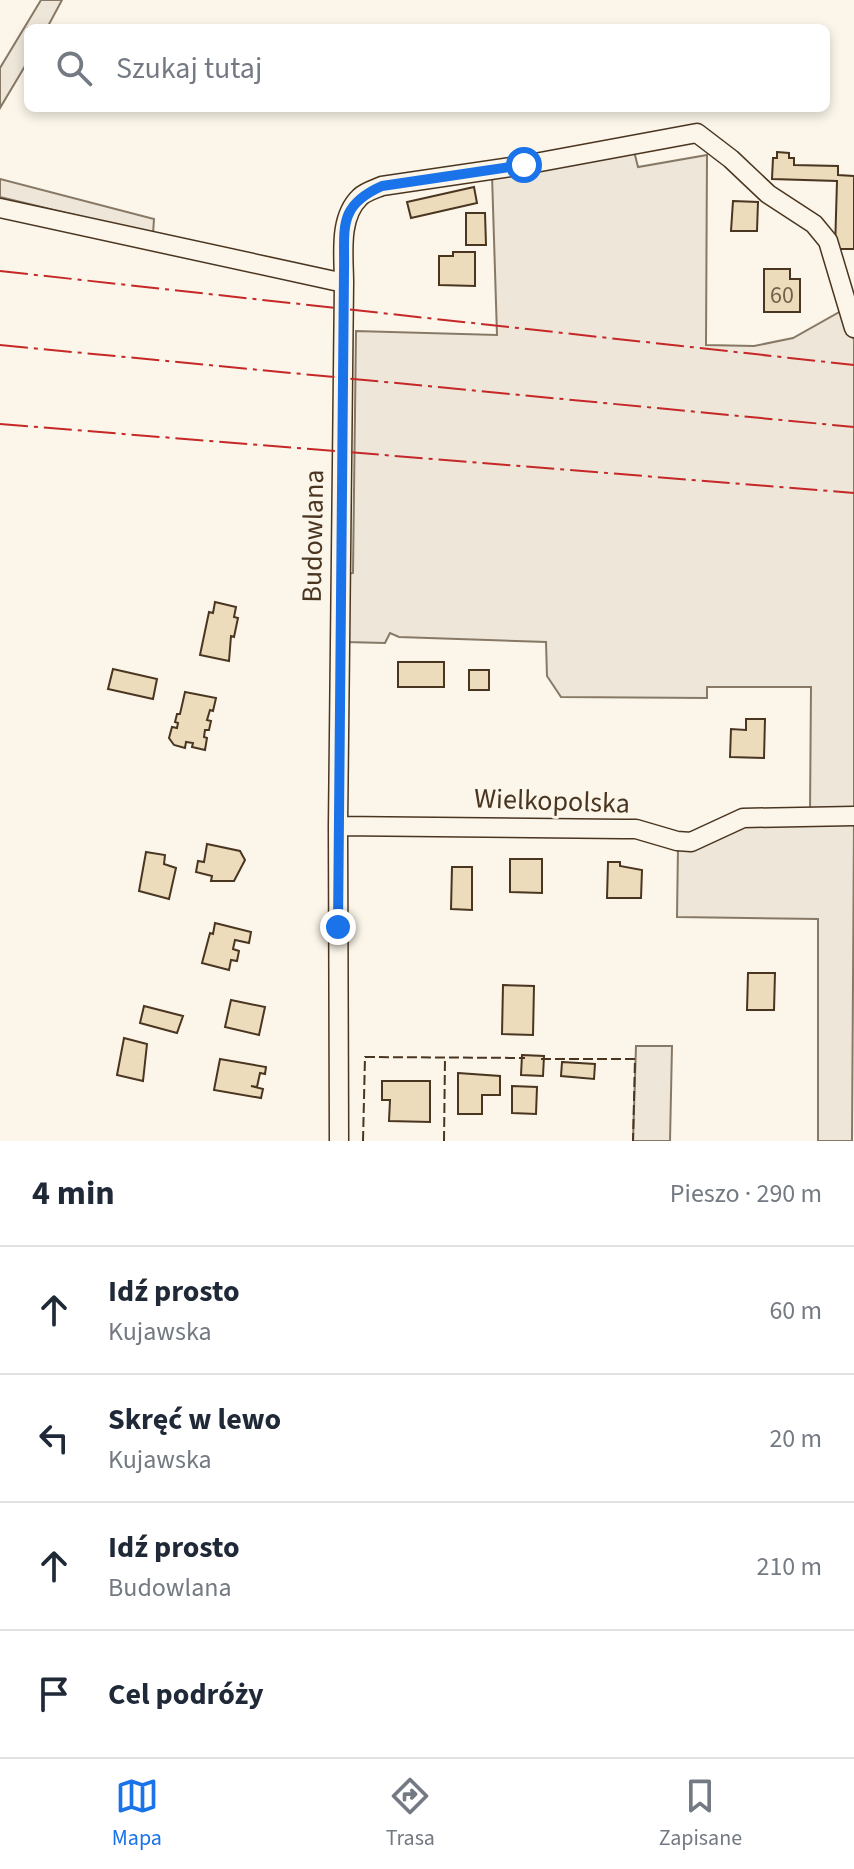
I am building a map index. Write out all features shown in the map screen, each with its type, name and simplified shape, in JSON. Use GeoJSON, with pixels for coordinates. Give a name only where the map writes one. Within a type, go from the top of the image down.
{"type":"FeatureCollection","features":[{"type":"Feature","properties":{"kind":"street","name":"Budowlana"},"geometry":{"type":"LineString","coordinates":[[339,1141],[338,826],[344,283],[348,212],[361,195],[382,186],[524,165],[697,133],[731,159],[768,194],[814,224],[828,241],[854,328]]}},
{"type":"Feature","properties":{"kind":"street"},"geometry":{"type":"LineString","coordinates":[[0,208],[344,283]]}},
{"type":"Feature","properties":{"kind":"street","name":"Wielkopolska"},"geometry":{"type":"LineString","coordinates":[[338,826],[636,829],[691,842],[743,818],[854,816]]}},
{"type":"Feature","properties":{"kind":"shaded area"},"geometry":{"type":"Polygon","coordinates":[[[41,0],[62,0],[49,24],[27,24],[41,0]]]}},
{"type":"Feature","properties":{"kind":"shaded area"},"geometry":{"type":"Polygon","coordinates":[[[24,28],[24,68],[0,108],[0,68],[24,28]]]}},
{"type":"Feature","properties":{"kind":"shaded area"},"geometry":{"type":"Polygon","coordinates":[[[634,151],[638,167],[707,155],[706,345],[754,346],[793,338],[843,310],[854,340],[854,812],[810,813],[811,687],[707,687],[707,698],[561,697],[547,676],[546,642],[399,637],[390,633],[385,643],[345,642],[346,574],[353,573],[356,331],[497,335],[492,175],[634,151]]]}},
{"type":"Feature","properties":{"kind":"shaded area"},"geometry":{"type":"Polygon","coordinates":[[[0,179],[154,219],[153,234],[0,197],[0,179]]]}},
{"type":"Feature","properties":{"kind":"shaded area"},"geometry":{"type":"Polygon","coordinates":[[[854,823],[852,1141],[818,1141],[818,919],[677,917],[678,846],[741,824],[854,823]]]}},
{"type":"Feature","properties":{"kind":"shaded area"},"geometry":{"type":"Polygon","coordinates":[[[636,1046],[672,1046],[670,1141],[633,1141],[636,1046]]]}},
{"type":"Feature","properties":{"kind":"building"},"geometry":{"type":"Polygon","coordinates":[[[777,152],[789,153],[789,158],[794,158],[794,165],[838,166],[838,175],[854,176],[854,249],[835,249],[837,181],[772,179],[773,158],[777,158],[777,152]]]}},
{"type":"Feature","properties":{"kind":"building"},"geometry":{"type":"Polygon","coordinates":[[[474,187],[477,203],[411,218],[407,202],[474,187]]]}},
{"type":"Feature","properties":{"kind":"building"},"geometry":{"type":"Polygon","coordinates":[[[733,201],[758,202],[757,231],[731,231],[733,201]]]}},
{"type":"Feature","properties":{"kind":"building"},"geometry":{"type":"Polygon","coordinates":[[[466,213],[485,213],[486,245],[466,245],[466,213]]]}},
{"type":"Feature","properties":{"kind":"building"},"geometry":{"type":"Polygon","coordinates":[[[453,252],[475,252],[475,286],[439,285],[439,256],[453,256],[453,252]]]}},
{"type":"Feature","properties":{"kind":"building"},"geometry":{"type":"Polygon","coordinates":[[[764,269],[790,269],[790,279],[800,279],[800,312],[764,312],[764,269]]]}},
{"type":"Feature","properties":{"kind":"building"},"geometry":{"type":"Polygon","coordinates":[[[215,602],[236,607],[234,617],[238,618],[234,637],[231,636],[229,661],[200,655],[209,612],[213,613],[215,602]]]}},
{"type":"Feature","properties":{"kind":"building"},"geometry":{"type":"Polygon","coordinates":[[[398,662],[444,662],[444,687],[398,687],[398,662]]]}},
{"type":"Feature","properties":{"kind":"building"},"geometry":{"type":"Polygon","coordinates":[[[113,669],[157,679],[153,699],[108,689],[113,669]]]}},
{"type":"Feature","properties":{"kind":"building"},"geometry":{"type":"Polygon","coordinates":[[[469,670],[489,670],[489,690],[469,690],[469,670]]]}},
{"type":"Feature","properties":{"kind":"building"},"geometry":{"type":"Polygon","coordinates":[[[185,692],[216,698],[207,720],[211,721],[209,730],[205,730],[205,750],[192,747],[193,743],[186,742],[185,748],[174,745],[169,738],[172,727],[177,728],[178,723],[175,722],[185,692]]]}},
{"type":"Feature","properties":{"kind":"building"},"geometry":{"type":"Polygon","coordinates":[[[746,719],[765,719],[764,758],[730,757],[731,729],[746,730],[746,719]]]}},
{"type":"Feature","properties":{"kind":"building"},"geometry":{"type":"Polygon","coordinates":[[[207,844],[240,851],[245,860],[234,881],[211,881],[212,876],[196,872],[198,861],[204,862],[207,844]]]}},
{"type":"Feature","properties":{"kind":"building"},"geometry":{"type":"Polygon","coordinates":[[[146,852],[165,855],[164,864],[176,868],[169,899],[139,891],[146,852]]]}},
{"type":"Feature","properties":{"kind":"building"},"geometry":{"type":"Polygon","coordinates":[[[510,859],[542,859],[542,893],[510,892],[510,859]]]}},
{"type":"Feature","properties":{"kind":"building"},"geometry":{"type":"Polygon","coordinates":[[[608,862],[620,862],[620,866],[642,870],[641,898],[607,898],[608,862]]]}},
{"type":"Feature","properties":{"kind":"building"},"geometry":{"type":"Polygon","coordinates":[[[452,867],[472,867],[472,910],[451,909],[452,867]]]}},
{"type":"Feature","properties":{"kind":"building"},"geometry":{"type":"Polygon","coordinates":[[[215,923],[251,932],[249,943],[235,940],[233,949],[239,951],[237,961],[231,960],[229,970],[202,963],[215,923]]]}},
{"type":"Feature","properties":{"kind":"building"},"geometry":{"type":"Polygon","coordinates":[[[748,973],[775,973],[774,1010],[747,1010],[748,973]]]}},
{"type":"Feature","properties":{"kind":"building"},"geometry":{"type":"Polygon","coordinates":[[[503,985],[534,986],[533,1035],[502,1034],[503,985]]]}},
{"type":"Feature","properties":{"kind":"building"},"geometry":{"type":"Polygon","coordinates":[[[231,1000],[265,1007],[259,1035],[225,1027],[231,1000]]]}},
{"type":"Feature","properties":{"kind":"building"},"geometry":{"type":"Polygon","coordinates":[[[144,1006],[183,1016],[177,1033],[140,1023],[144,1006]]]}},
{"type":"Feature","properties":{"kind":"building"},"geometry":{"type":"Polygon","coordinates":[[[124,1038],[147,1044],[143,1081],[117,1075],[124,1038]]]}},
{"type":"Feature","properties":{"kind":"building"},"geometry":{"type":"Polygon","coordinates":[[[522,1055],[544,1056],[543,1076],[521,1075],[522,1055]]]}},
{"type":"Feature","properties":{"kind":"building"},"geometry":{"type":"Polygon","coordinates":[[[220,1059],[266,1067],[265,1074],[260,1073],[257,1087],[251,1086],[263,1089],[261,1098],[214,1090],[220,1059]]]}},
{"type":"Feature","properties":{"kind":"building"},"geometry":{"type":"Polygon","coordinates":[[[562,1062],[595,1064],[594,1079],[561,1076],[562,1062]]]}},
{"type":"Feature","properties":{"kind":"building"},"geometry":{"type":"Polygon","coordinates":[[[458,1073],[500,1076],[500,1095],[482,1095],[482,1114],[458,1114],[458,1073]]]}},
{"type":"Feature","properties":{"kind":"building"},"geometry":{"type":"Polygon","coordinates":[[[382,1081],[430,1081],[430,1122],[389,1121],[390,1100],[382,1100],[382,1081]]]}},
{"type":"Feature","properties":{"kind":"building"},"geometry":{"type":"Polygon","coordinates":[[[512,1086],[537,1087],[536,1114],[512,1113],[512,1086]]]}},
{"type":"Feature","properties":{"kind":"fence"},"geometry":{"type":"LineString","coordinates":[[363,1141],[365,1057],[525,1058]]}},
{"type":"Feature","properties":{"kind":"fence"},"geometry":{"type":"LineString","coordinates":[[444,1141],[445,1058]]}},
{"type":"Feature","properties":{"kind":"fence"},"geometry":{"type":"LineString","coordinates":[[541,1059],[635,1059],[633,1141]]}},
{"type":"Feature","properties":{"kind":"power"},"geometry":{"type":"LineString","coordinates":[[0,271],[854,365]]}},
{"type":"Feature","properties":{"kind":"power"},"geometry":{"type":"LineString","coordinates":[[0,345],[854,427]]}},
{"type":"Feature","properties":{"kind":"power"},"geometry":{"type":"LineString","coordinates":[[0,424],[854,493]]}},
{"type":"Feature","properties":{"kind":"route"},"geometry":{"type":"LineString","coordinates":[[338,927],[344,271],[348,212],[361,195],[382,186],[524,165]]}}]}
